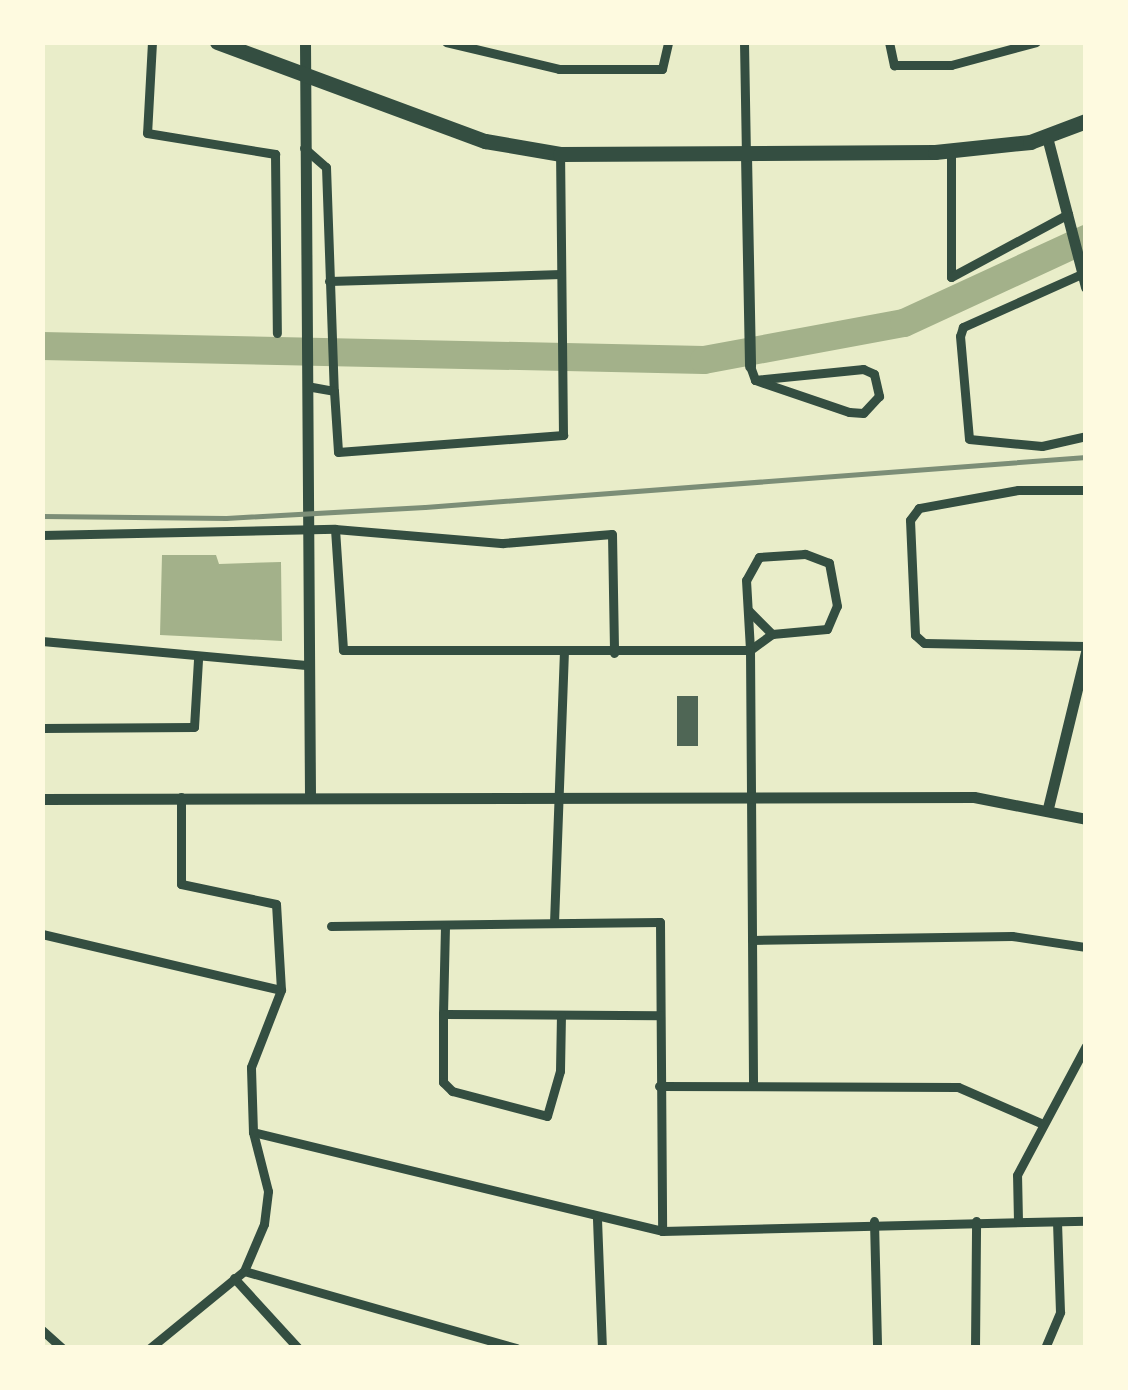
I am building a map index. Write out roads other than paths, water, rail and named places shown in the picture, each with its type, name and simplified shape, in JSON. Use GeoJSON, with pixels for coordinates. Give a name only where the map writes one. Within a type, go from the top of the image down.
{"type":"FeatureCollection","features":[{"type":"Feature","properties":{"kind":"highway"},"geometry":{"type":"LineString","coordinates":[[217,42],[485,141],[560,154],[951,151],[1047,137],[1086,122]]}},
{"type":"Feature","properties":{"kind":"street"},"geometry":{"type":"LineString","coordinates":[[152,42],[147,133],[275,154],[277,333]]}},
{"type":"Feature","properties":{"kind":"street"},"geometry":{"type":"LineString","coordinates":[[305,42],[306,665],[310,797]]}},
{"type":"Feature","properties":{"kind":"street"},"geometry":{"type":"LineString","coordinates":[[446,42],[560,70],[662,70],[668,42]]}},
{"type":"Feature","properties":{"kind":"street"},"geometry":{"type":"LineString","coordinates":[[744,42],[748,326],[750,366],[755,380]]}},
{"type":"Feature","properties":{"kind":"street"},"geometry":{"type":"LineString","coordinates":[[889,42],[894,65],[951,66],[1036,42]]}},
{"type":"Feature","properties":{"kind":"street"},"geometry":{"type":"LineString","coordinates":[[1047,137],[1086,287]]}},
{"type":"Feature","properties":{"kind":"street"},"geometry":{"type":"LineString","coordinates":[[304,148],[326,167],[338,452],[563,435],[560,154]]}},
{"type":"Feature","properties":{"kind":"street"},"geometry":{"type":"LineString","coordinates":[[951,151],[951,277],[1070,218]]}},
{"type":"Feature","properties":{"kind":"street"},"geometry":{"type":"LineString","coordinates":[[1085,273],[963,327],[960,336],[969,438],[1042,446],[1086,436]]}},
{"type":"Feature","properties":{"kind":"street"},"geometry":{"type":"LineString","coordinates":[[328,281],[561,274]]}},
{"type":"Feature","properties":{"kind":"street"},"geometry":{"type":"LineString","coordinates":[[863,369],[874,374],[879,396],[863,413],[848,412],[755,380],[863,369]]}},
{"type":"Feature","properties":{"kind":"street"},"geometry":{"type":"LineString","coordinates":[[312,388],[333,386]]}},
{"type":"Feature","properties":{"kind":"street"},"geometry":{"type":"LineString","coordinates":[[1048,808],[1086,649],[924,643],[915,635],[910,520],[919,508],[1018,490],[1086,490]]}},
{"type":"Feature","properties":{"kind":"street"},"geometry":{"type":"LineString","coordinates":[[42,535],[335,529],[503,543],[612,534],[614,653]]}},
{"type":"Feature","properties":{"kind":"street"},"geometry":{"type":"LineString","coordinates":[[335,529],[343,650],[564,654],[750,650],[772,634],[827,629],[837,606],[829,563],[805,554],[759,557],[746,580],[750,650],[753,1083]]}},
{"type":"Feature","properties":{"kind":"street"},"geometry":{"type":"LineString","coordinates":[[748,608],[772,634]]}},
{"type":"Feature","properties":{"kind":"street"},"geometry":{"type":"LineString","coordinates":[[42,641],[198,659],[306,665]]}},
{"type":"Feature","properties":{"kind":"street"},"geometry":{"type":"LineString","coordinates":[[554,924],[564,654]]}},
{"type":"Feature","properties":{"kind":"street"},"geometry":{"type":"LineString","coordinates":[[42,728],[194,727],[198,659]]}},
{"type":"Feature","properties":{"kind":"street"},"geometry":{"type":"LineString","coordinates":[[150,1348],[244,1271],[264,1224],[268,1191],[254,1132],[251,1067],[281,990],[276,904],[181,884],[181,797]]}},
{"type":"Feature","properties":{"kind":"street"},"geometry":{"type":"LineString","coordinates":[[42,799],[974,797],[1048,808],[1086,819]]}},
{"type":"Feature","properties":{"kind":"street"},"geometry":{"type":"LineString","coordinates":[[331,926],[660,922],[662,1230]]}},
{"type":"Feature","properties":{"kind":"street"},"geometry":{"type":"LineString","coordinates":[[445,926],[443,1082],[452,1091],[548,1116],[560,1071],[560,1015]]}},
{"type":"Feature","properties":{"kind":"street"},"geometry":{"type":"LineString","coordinates":[[42,934],[281,990]]}},
{"type":"Feature","properties":{"kind":"street"},"geometry":{"type":"LineString","coordinates":[[752,940],[1012,936],[1086,947]]}},
{"type":"Feature","properties":{"kind":"street"},"geometry":{"type":"LineString","coordinates":[[443,1014],[660,1015]]}},
{"type":"Feature","properties":{"kind":"street"},"geometry":{"type":"LineString","coordinates":[[1018,1221],[1018,1175],[1086,1046]]}},
{"type":"Feature","properties":{"kind":"street"},"geometry":{"type":"LineString","coordinates":[[660,1086],[958,1086],[1042,1124]]}},
{"type":"Feature","properties":{"kind":"street"},"geometry":{"type":"LineString","coordinates":[[254,1132],[597,1219],[662,1230],[874,1221],[1086,1221]]}},
{"type":"Feature","properties":{"kind":"street"},"geometry":{"type":"LineString","coordinates":[[597,1219],[602,1348]]}},
{"type":"Feature","properties":{"kind":"street"},"geometry":{"type":"LineString","coordinates":[[874,1221],[877,1348]]}},
{"type":"Feature","properties":{"kind":"street"},"geometry":{"type":"LineString","coordinates":[[976,1221],[976,1348]]}},
{"type":"Feature","properties":{"kind":"street"},"geometry":{"type":"LineString","coordinates":[[1045,1348],[1060,1312],[1056,1222]]}},
{"type":"Feature","properties":{"kind":"street"},"geometry":{"type":"LineString","coordinates":[[244,1271],[516,1348]]}},
{"type":"Feature","properties":{"kind":"street"},"geometry":{"type":"LineString","coordinates":[[234,1278],[298,1348]]}},
{"type":"Feature","properties":{"kind":"street"},"geometry":{"type":"LineString","coordinates":[[42,1330],[62,1348]]}},
{"type":"Feature","properties":{"kind":"waterway"},"geometry":{"type":"LineString","coordinates":[[42,346],[704,360],[904,323],[1086,239]]}},
{"type":"Feature","properties":{"kind":"railway"},"geometry":{"type":"LineString","coordinates":[[42,516],[226,518],[425,507],[1086,457]]}}]}
